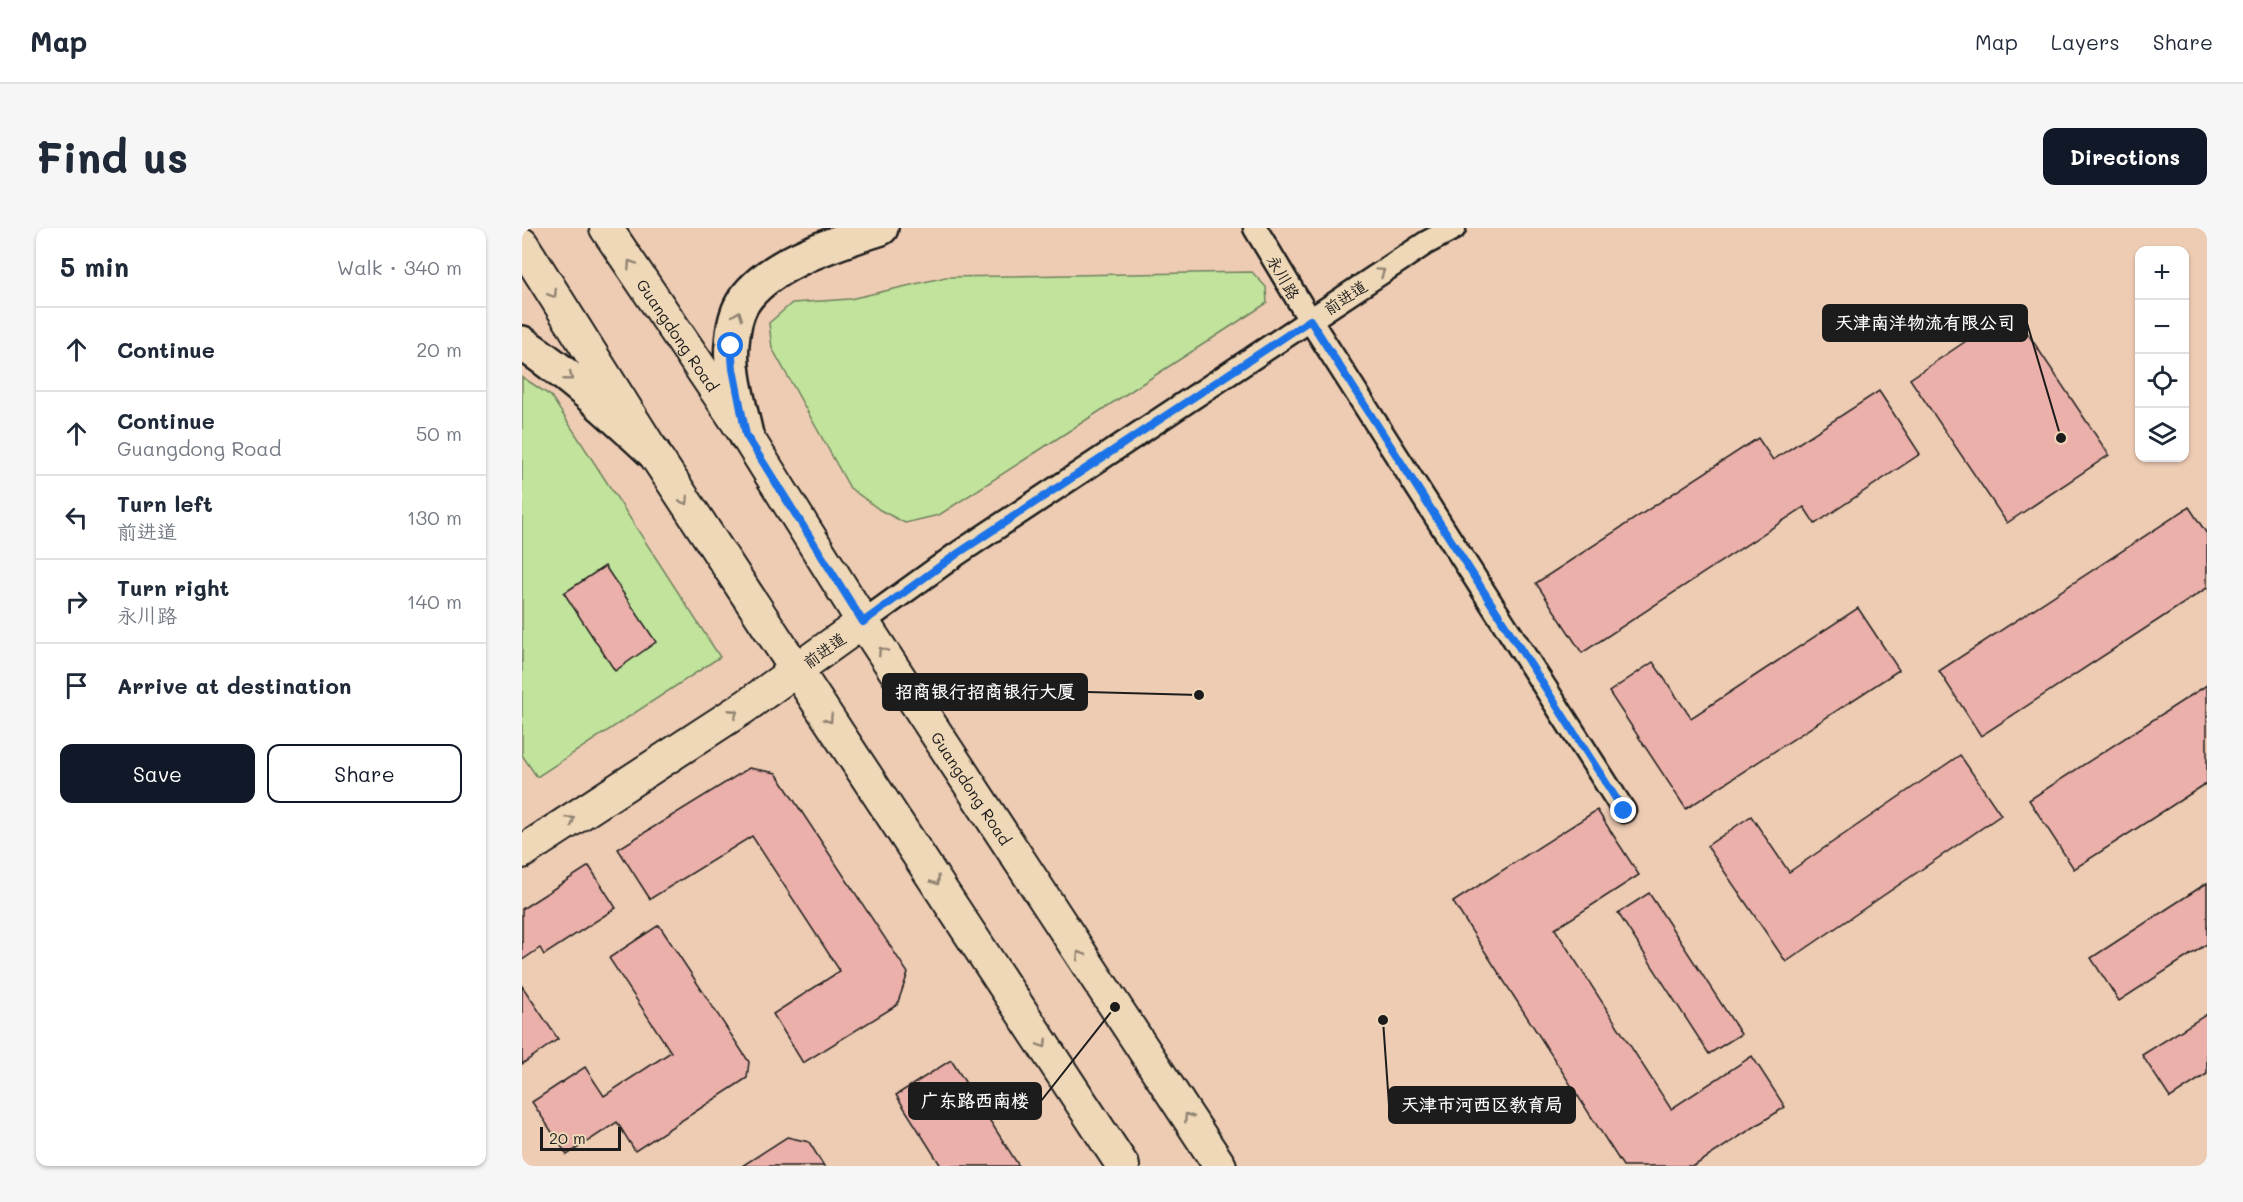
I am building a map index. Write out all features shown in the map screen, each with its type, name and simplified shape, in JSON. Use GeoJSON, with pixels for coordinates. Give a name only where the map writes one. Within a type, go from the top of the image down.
{"type":"FeatureCollection","features":[{"type":"Feature","properties":{"kind":"main road","name":"Guangdong Road"},"geometry":{"type":"LineString","coordinates":[[606,228],[746,435],[859,616],[1220,1166]]}},
{"type":"Feature","properties":{"kind":"main road"},"geometry":{"type":"LineString","coordinates":[[746,435],[733,369],[731,346],[735,321],[743,303],[761,282],[787,264],[881,228]]}},
{"type":"Feature","properties":{"kind":"main road"},"geometry":{"type":"LineString","coordinates":[[522,244],[653,452],[1123,1166]]}},
{"type":"Feature","properties":{"kind":"main road"},"geometry":{"type":"LineString","coordinates":[[522,343],[554,364],[653,452]]}},
{"type":"Feature","properties":{"kind":"main road","name":"前进道"},"geometry":{"type":"LineString","coordinates":[[522,826],[791,662],[859,616]]}},
{"type":"Feature","properties":{"kind":"main road","name":"前进道"},"geometry":{"type":"LineString","coordinates":[[522,852],[746,706],[791,662]]}},
{"type":"Feature","properties":{"kind":"street","name":"永川路"},"geometry":{"type":"LineString","coordinates":[[1255,228],[1310,320],[1624,811]]}},
{"type":"Feature","properties":{"kind":"street","name":"前进道"},"geometry":{"type":"LineString","coordinates":[[859,616],[957,554],[1426,243],[1454,228]]}},
{"type":"Feature","properties":{"kind":"green space"},"geometry":{"type":"Polygon","coordinates":[[[1252,272],[1266,287],[1267,303],[939,515],[905,523],[880,510],[850,488],[772,348],[769,323],[792,303],[850,299],[946,277],[1252,272]]]}},
{"type":"Feature","properties":{"kind":"green space"},"geometry":{"type":"Polygon","coordinates":[[[522,377],[551,396],[720,657],[537,777],[522,755],[522,377]]]}},
{"type":"Feature","properties":{"kind":"building"},"geometry":{"type":"Polygon","coordinates":[[[2012,310],[2109,455],[2007,523],[1910,379],[2012,310]]]}},
{"type":"Feature","properties":{"kind":"building"},"geometry":{"type":"Polygon","coordinates":[[[1879,391],[1920,454],[1815,524],[1804,507],[1582,653],[1536,583],[1758,438],[1773,460],[1879,391]]]}},
{"type":"Feature","properties":{"kind":"building"},"geometry":{"type":"Polygon","coordinates":[[[2189,507],[2207,534],[2207,588],[1981,736],[1939,671],[2189,507]]]}},
{"type":"Feature","properties":{"kind":"building"},"geometry":{"type":"Polygon","coordinates":[[[605,566],[656,642],[615,671],[564,593],[605,566]]]}},
{"type":"Feature","properties":{"kind":"building"},"geometry":{"type":"Polygon","coordinates":[[[1858,608],[1899,670],[1686,809],[1609,692],[1653,662],[1691,718],[1858,608]]]}},
{"type":"Feature","properties":{"kind":"building"},"geometry":{"type":"Polygon","coordinates":[[[2207,685],[2207,783],[2074,869],[2029,800],[2207,685]]]}},
{"type":"Feature","properties":{"kind":"building"},"geometry":{"type":"Polygon","coordinates":[[[1960,755],[2001,815],[1786,962],[1707,846],[1751,816],[1789,872],[1960,755]]]}},
{"type":"Feature","properties":{"kind":"building"},"geometry":{"type":"Polygon","coordinates":[[[749,768],[776,773],[908,973],[897,1005],[803,1063],[773,1014],[840,971],[752,836],[650,899],[618,849],[749,768]]]}},
{"type":"Feature","properties":{"kind":"building"},"geometry":{"type":"Polygon","coordinates":[[[1597,810],[1639,875],[1555,929],[1671,1109],[1752,1056],[1785,1107],[1694,1166],[1623,1166],[1453,902],[1597,810]]]}},
{"type":"Feature","properties":{"kind":"building"},"geometry":{"type":"Polygon","coordinates":[[[589,866],[616,908],[544,955],[540,948],[522,960],[522,909],[589,866]]]}},
{"type":"Feature","properties":{"kind":"building"},"geometry":{"type":"Polygon","coordinates":[[[2207,883],[2207,944],[2119,1001],[2091,958],[2207,883]]]}},
{"type":"Feature","properties":{"kind":"building"},"geometry":{"type":"Polygon","coordinates":[[[1649,893],[1741,1034],[1709,1054],[1618,913],[1649,893]]]}},
{"type":"Feature","properties":{"kind":"building"},"geometry":{"type":"Polygon","coordinates":[[[659,925],[749,1062],[747,1078],[635,1151],[617,1122],[567,1155],[532,1102],[585,1067],[604,1096],[671,1052],[609,958],[659,925]]]}},
{"type":"Feature","properties":{"kind":"building"},"geometry":{"type":"Polygon","coordinates":[[[522,986],[558,1039],[522,1064],[522,986]]]}},
{"type":"Feature","properties":{"kind":"building"},"geometry":{"type":"Polygon","coordinates":[[[2207,1014],[2207,1074],[2170,1098],[2142,1055],[2207,1014]]]}},
{"type":"Feature","properties":{"kind":"building"},"geometry":{"type":"Polygon","coordinates":[[[951,1060],[1019,1166],[941,1166],[896,1095],[951,1060]]]}},
{"type":"Feature","properties":{"kind":"building"},"geometry":{"type":"Polygon","coordinates":[[[787,1137],[809,1142],[824,1166],[742,1166],[787,1137]]]}},
{"type":"Feature","properties":{"kind":"place","name":"天津南洋物流有限公司"},"geometry":{"type":"Point","coordinates":[2061,438]}},
{"type":"Feature","properties":{"kind":"place","name":"招商银行招商银行大厦"},"geometry":{"type":"Point","coordinates":[1199,695]}},
{"type":"Feature","properties":{"kind":"place","name":"广东路西南楼"},"geometry":{"type":"Point","coordinates":[1115,1007]}},
{"type":"Feature","properties":{"kind":"place","name":"天津市河西区教育局"},"geometry":{"type":"Point","coordinates":[1383,1020]}},
{"type":"Feature","properties":{"kind":"route"},"geometry":{"type":"LineString","coordinates":[[731,346],[733,369],[746,435],[863,622],[957,554],[1310,320],[1624,811]]}}]}
